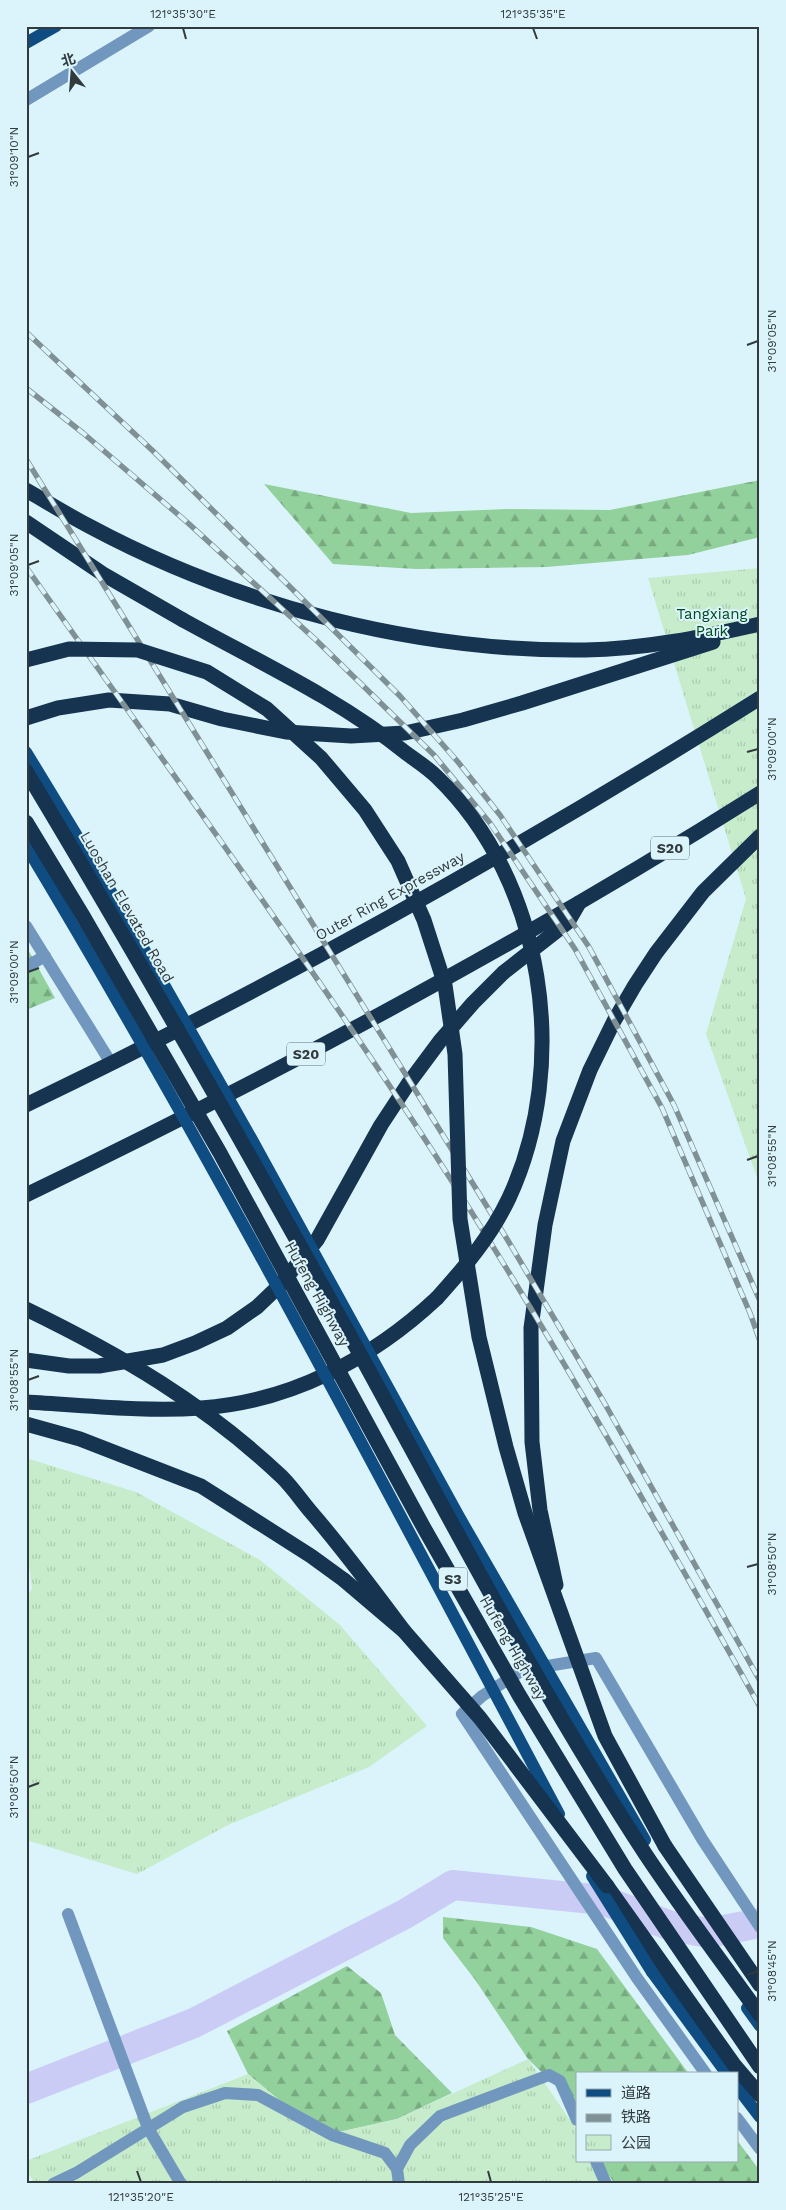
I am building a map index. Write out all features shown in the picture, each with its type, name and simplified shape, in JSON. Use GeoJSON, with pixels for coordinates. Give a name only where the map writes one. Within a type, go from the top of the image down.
{"type":"FeatureCollection","features":[{"type":"Feature","properties":{"kind":"highway"},"geometry":{"type":"LineString","coordinates":[[26,490],[90,526],[157,559],[234,589],[359,626],[415,636],[492,646],[586,650],[679,640],[760,625]]}},
{"type":"Feature","properties":{"kind":"highway"},"geometry":{"type":"LineString","coordinates":[[26,522],[103,574],[353,716],[388,738],[437,777],[471,816],[499,860],[520,910],[536,968],[542,1011],[542,1065],[534,1118],[525,1158],[505,1206],[490,1234],[467,1265],[437,1298],[412,1321],[360,1357],[332,1372],[298,1386],[231,1404],[178,1408],[26,1402]]}},
{"type":"Feature","properties":{"kind":"highway"},"geometry":{"type":"LineString","coordinates":[[26,718],[58,708],[110,700],[170,704],[286,732],[351,736],[405,732],[463,720],[572,688],[760,625]]}},
{"type":"Feature","properties":{"kind":"highway"},"geometry":{"type":"LineString","coordinates":[[26,660],[69,649],[138,650],[207,672],[267,709],[321,758],[366,810],[398,861],[424,920],[445,985],[455,1054],[460,1219],[479,1337],[508,1456],[525,1513],[605,1736],[665,1846],[760,1985]]}},
{"type":"Feature","properties":{"kind":"highway","name":"Outer Ring Expressway"},"geometry":{"type":"LineString","coordinates":[[26,1105],[320,955],[571,813],[760,698]]}},
{"type":"Feature","properties":{"kind":"highway","name":"Luoshan Elevated Road"},"geometry":{"type":"LineString","coordinates":[[26,771],[196,1062]]}},
{"type":"Feature","properties":{"kind":"highway","name":"S20"},"geometry":{"type":"LineString","coordinates":[[26,1195],[230,1094],[342,1035],[580,901],[760,793]]}},
{"type":"Feature","properties":{"kind":"highway","name":"Hufeng Highway"},"geometry":{"type":"LineString","coordinates":[[26,822],[224,1162],[424,1528],[519,1695],[626,1869],[760,2066]]}},
{"type":"Feature","properties":{"kind":"highway"},"geometry":{"type":"LineString","coordinates":[[565,1625],[539,1500],[532,1442],[531,1328],[545,1225],[563,1141],[590,1070],[614,1021],[656,953],[678,923],[731,863],[760,836]]}},
{"type":"Feature","properties":{"kind":"highway"},"geometry":{"type":"LineString","coordinates":[[26,1360],[76,1366],[99,1366],[163,1355],[227,1328],[257,1307],[280,1285],[317,1240],[381,1125],[440,1041],[473,1003],[503,974],[568,922],[580,901]]}},
{"type":"Feature","properties":{"kind":"highway","name":"Hufeng Highway"},"geometry":{"type":"LineString","coordinates":[[196,1062],[341,1321],[448,1519],[541,1682],[646,1855],[760,2015]]}},
{"type":"Feature","properties":{"kind":"highway"},"geometry":{"type":"LineString","coordinates":[[26,1309],[80,1335],[142,1370],[217,1420],[283,1478],[339,1544],[404,1632],[480,1718],[607,1886],[735,2066],[760,2095]]}},
{"type":"Feature","properties":{"kind":"highway"},"geometry":{"type":"LineString","coordinates":[[26,1424],[80,1439],[200,1486],[311,1556],[344,1580],[404,1632]]}},
{"type":"Feature","properties":{"kind":"main road"},"geometry":{"type":"LineString","coordinates":[[26,43],[56,26]]}},
{"type":"Feature","properties":{"kind":"main road"},"geometry":{"type":"LineString","coordinates":[[26,752],[120,909],[256,1146],[458,1515],[615,1790],[733,1988],[760,2026]]}},
{"type":"Feature","properties":{"kind":"main road"},"geometry":{"type":"LineString","coordinates":[[26,846],[73,924],[210,1165],[318,1360],[591,1875],[652,1972],[726,2072]]}},
{"type":"Feature","properties":{"kind":"main road"},"geometry":{"type":"LineString","coordinates":[[738,2088],[760,2117]]}},
{"type":"Feature","properties":{"kind":"street"},"geometry":{"type":"LineString","coordinates":[[26,100],[149,26]]}},
{"type":"Feature","properties":{"kind":"street"},"geometry":{"type":"LineString","coordinates":[[26,926],[111,1063]]}},
{"type":"Feature","properties":{"kind":"street"},"geometry":{"type":"LineString","coordinates":[[26,967],[45,956]]}},
{"type":"Feature","properties":{"kind":"street"},"geometry":{"type":"LineString","coordinates":[[705,2072],[637,1978],[553,1848],[462,1714],[482,1696],[523,1670],[596,1658],[702,1839],[760,1927]]}},
{"type":"Feature","properties":{"kind":"street"},"geometry":{"type":"LineString","coordinates":[[68,1914],[148,2128],[181,2184]]}},
{"type":"Feature","properties":{"kind":"street"},"geometry":{"type":"LineString","coordinates":[[397,2169],[410,2145],[440,2116],[549,2075],[560,2081],[576,2118]]}},
{"type":"Feature","properties":{"kind":"street"},"geometry":{"type":"LineString","coordinates":[[54,2184],[76,2173],[183,2107],[225,2093],[258,2095],[332,2135],[385,2153],[397,2169],[399,2184]]}},
{"type":"Feature","properties":{"kind":"street"},"geometry":{"type":"LineString","coordinates":[[738,2119],[760,2149]]}},
{"type":"Feature","properties":{"kind":"street"},"geometry":{"type":"LineString","coordinates":[[596,2162],[606,2184]]}},
{"type":"Feature","properties":{"kind":"green space"},"geometry":{"type":"Polygon","coordinates":[[[760,480],[760,537],[688,555],[546,567],[416,569],[333,564],[264,484],[411,513],[507,509],[610,510],[760,480]]]}},
{"type":"Feature","properties":{"kind":"green space","name":"Tangxiang Park"},"geometry":{"type":"Polygon","coordinates":[[[760,568],[760,1186],[706,1034],[746,899],[648,578],[760,568]]]}},
{"type":"Feature","properties":{"kind":"green space"},"geometry":{"type":"Polygon","coordinates":[[[26,946],[55,998],[26,1010],[26,946]]]}},
{"type":"Feature","properties":{"kind":"green space"},"geometry":{"type":"Polygon","coordinates":[[[26,1458],[136,1492],[260,1560],[340,1625],[427,1726],[369,1767],[228,1825],[137,1874],[26,1840],[26,1597],[32,1589],[26,1541],[26,1458]]]}},
{"type":"Feature","properties":{"kind":"green space"},"geometry":{"type":"Polygon","coordinates":[[[443,1917],[531,1927],[597,1949],[688,2072],[576,2072],[576,2118],[568,2098],[528,2059],[476,1981],[443,1938],[443,1917]]]}},
{"type":"Feature","properties":{"kind":"green space"},"geometry":{"type":"Polygon","coordinates":[[[347,1966],[381,1993],[395,2035],[452,2093],[397,2119],[339,2132],[290,2109],[248,2074],[227,2031],[347,1966]]]}},
{"type":"Feature","properties":{"kind":"green space"},"geometry":{"type":"Polygon","coordinates":[[[528,2059],[576,2129],[576,2162],[600,2162],[615,2184],[35,2184],[26,2170],[26,2161],[248,2074],[290,2109],[339,2132],[397,2119],[528,2059]]]}},
{"type":"Feature","properties":{"kind":"green space"},"geometry":{"type":"Polygon","coordinates":[[[738,2141],[760,2171],[760,2184],[615,2184],[599,2162],[738,2162],[738,2141]]]}},
{"type":"Feature","properties":{"kind":"waterway"},"geometry":{"type":"LineString","coordinates":[[26,2089],[194,2023],[405,1914],[453,1885],[602,1900],[671,1926],[708,1933],[760,1923]]}},
{"type":"Feature","properties":{"kind":"railway"},"geometry":{"type":"LineString","coordinates":[[26,332],[153,451],[400,696],[458,762],[500,815],[589,947],[674,1105],[760,1301]]}},
{"type":"Feature","properties":{"kind":"railway"},"geometry":{"type":"LineString","coordinates":[[26,388],[83,433],[188,523],[316,640],[434,755],[490,823],[575,949],[662,1108],[750,1313],[760,1341]]}},
{"type":"Feature","properties":{"kind":"railway"},"geometry":{"type":"LineString","coordinates":[[26,459],[507,1239],[605,1404],[760,1681]]}},
{"type":"Feature","properties":{"kind":"railway"},"geometry":{"type":"LineString","coordinates":[[26,567],[222,842],[413,1121],[504,1265],[592,1411],[760,1707]]}}]}
